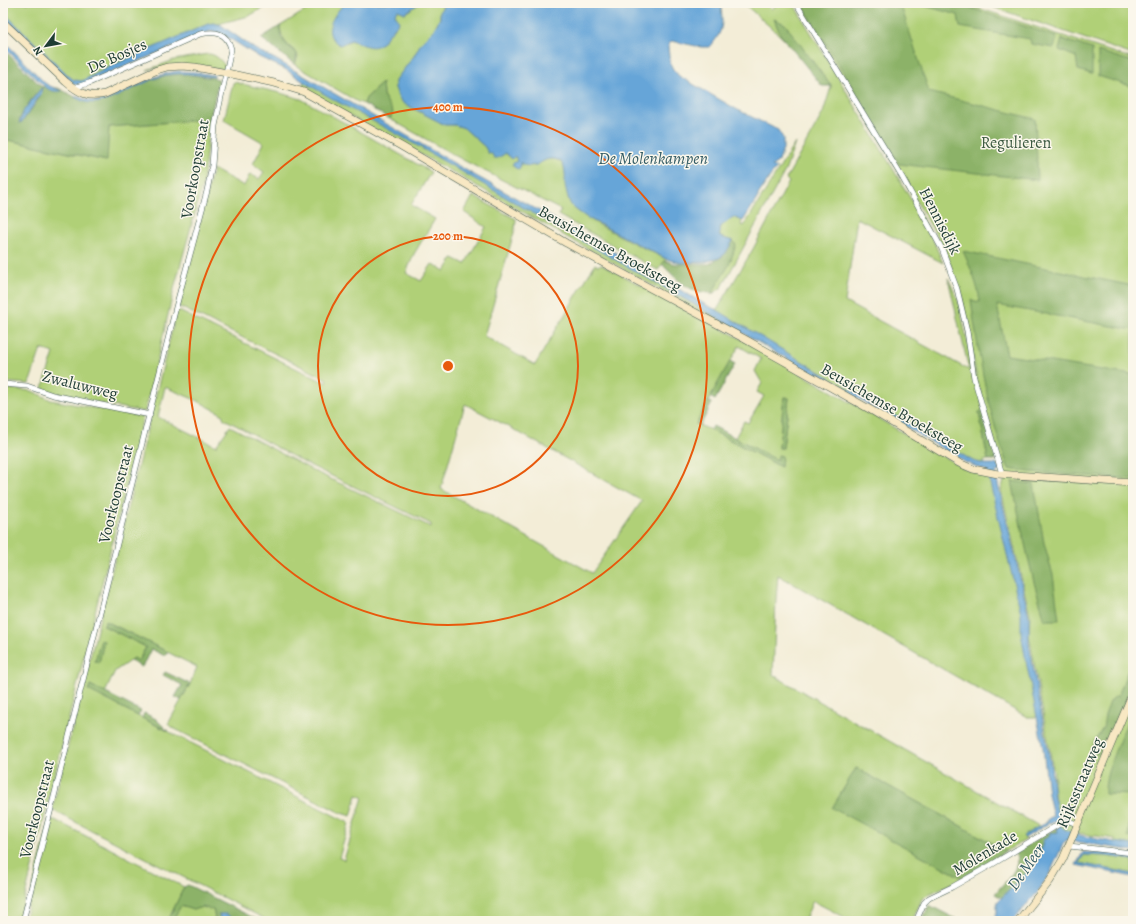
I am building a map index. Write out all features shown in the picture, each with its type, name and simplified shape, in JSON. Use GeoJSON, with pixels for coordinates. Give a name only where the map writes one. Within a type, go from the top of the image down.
{"type":"FeatureCollection","features":[{"type":"Feature","properties":{"kind":"street","name":"Hennisdijk"},"geometry":{"type":"LineString","coordinates":[[796,3],[902,177],[942,249],[958,289],[967,331],[974,378],[1000,474]]}},
{"type":"Feature","properties":{"kind":"street","name":"De Bosjes"},"geometry":{"type":"LineString","coordinates":[[3,22],[73,88],[89,83],[200,34],[210,32],[215,32],[224,36],[230,44],[231,49],[227,73]]}},
{"type":"Feature","properties":{"kind":"street","name":"Beusichemse Broeksteeg"},"geometry":{"type":"LineString","coordinates":[[73,88],[85,94],[98,96],[112,91],[148,73],[168,67],[195,67],[274,83],[304,92],[401,146],[566,243],[750,342],[871,410],[959,463],[986,473],[1133,484]]}},
{"type":"Feature","properties":{"kind":"street","name":"Voorkoopstraat"},"geometry":{"type":"LineString","coordinates":[[23,921],[176,307],[207,191],[212,165],[215,126],[227,73]]}},
{"type":"Feature","properties":{"kind":"street","name":"Zwaluwweg"},"geometry":{"type":"LineString","coordinates":[[3,384],[27,386],[53,396],[150,415]]}},
{"type":"Feature","properties":{"kind":"street","name":"Rijksstraatweg"},"geometry":{"type":"LineString","coordinates":[[1018,921],[1050,881],[1070,844],[1133,692]]}},
{"type":"Feature","properties":{"kind":"street","name":"Molenkade"},"geometry":{"type":"LineString","coordinates":[[916,921],[924,903],[929,898],[952,888],[1066,820],[1078,824]]}},
{"type":"Feature","properties":{"kind":"street"},"geometry":{"type":"LineString","coordinates":[[1070,844],[1133,853]]}},
{"type":"Feature","properties":{"kind":"green space"},"geometry":{"type":"Polygon","coordinates":[[[3,3],[272,3],[249,16],[218,24],[208,24],[111,66],[82,81],[74,80],[70,77],[3,12],[3,3]]]}},
{"type":"Feature","properties":{"kind":"green space"},"geometry":{"type":"Polygon","coordinates":[[[318,3],[345,3],[333,20],[331,29],[332,39],[348,42],[351,40],[358,43],[381,44],[399,23],[395,13],[398,10],[405,13],[420,3],[445,3],[440,11],[440,18],[433,31],[421,43],[414,56],[395,81],[395,88],[399,98],[403,103],[445,125],[455,125],[464,128],[485,147],[489,154],[492,153],[496,158],[505,153],[512,159],[515,156],[517,161],[513,163],[517,169],[520,167],[520,162],[528,166],[535,165],[549,159],[557,160],[562,163],[569,202],[573,207],[603,227],[666,259],[658,270],[558,215],[561,210],[465,161],[390,119],[393,112],[383,95],[382,83],[366,98],[364,104],[358,102],[295,65],[298,56],[282,37],[280,26],[318,3]]]}},
{"type":"Feature","properties":{"kind":"green space"},"geometry":{"type":"Polygon","coordinates":[[[743,3],[766,3],[771,9],[775,7],[773,3],[793,3],[928,228],[943,263],[857,218],[845,302],[969,370],[948,278],[958,300],[983,410],[979,413],[988,460],[984,461],[985,464],[973,461],[717,310],[753,249],[789,182],[786,179],[823,113],[831,87],[831,84],[743,3]]]}},
{"type":"Feature","properties":{"kind":"green space","name":"Regulieren"},"geometry":{"type":"Polygon","coordinates":[[[799,3],[963,3],[1133,59],[1133,845],[1115,842],[1115,839],[1072,831],[1071,833],[1066,831],[1060,825],[1062,824],[1056,809],[1052,774],[1055,781],[1054,774],[1029,635],[1030,615],[1001,490],[1005,478],[977,379],[962,297],[944,248],[799,3]]]}},
{"type":"Feature","properties":{"kind":"green space"},"geometry":{"type":"Polygon","coordinates":[[[801,3],[900,3],[929,92],[1035,119],[1038,180],[899,164],[801,3]]]}},
{"type":"Feature","properties":{"kind":"green space"},"geometry":{"type":"Polygon","coordinates":[[[922,3],[956,3],[1057,37],[1054,48],[1031,44],[1030,39],[960,27],[958,15],[921,5],[922,3]]]}},
{"type":"Feature","properties":{"kind":"green space"},"geometry":{"type":"Polygon","coordinates":[[[981,3],[1133,3],[1133,55],[981,3]]]}},
{"type":"Feature","properties":{"kind":"green space"},"geometry":{"type":"Polygon","coordinates":[[[774,19],[785,24],[831,86],[822,86],[780,34],[774,19]]]}},
{"type":"Feature","properties":{"kind":"green space"},"geometry":{"type":"Polygon","coordinates":[[[280,26],[281,37],[286,44],[297,53],[295,65],[261,38],[280,26]]]}},
{"type":"Feature","properties":{"kind":"green space"},"geometry":{"type":"Polygon","coordinates":[[[1062,39],[1092,49],[1092,74],[1078,70],[1076,57],[1059,50],[1062,39]]]}},
{"type":"Feature","properties":{"kind":"green space"},"geometry":{"type":"Polygon","coordinates":[[[3,49],[42,87],[46,84],[51,88],[58,88],[83,101],[103,101],[124,93],[148,81],[167,75],[185,74],[219,79],[210,119],[109,127],[107,161],[3,139],[3,49]],[[42,88],[30,101],[19,120],[22,122],[37,101],[42,88]]]}},
{"type":"Feature","properties":{"kind":"green space"},"geometry":{"type":"Polygon","coordinates":[[[1098,51],[1133,62],[1133,87],[1098,76],[1098,51]]]}},
{"type":"Feature","properties":{"kind":"green space"},"geometry":{"type":"Polygon","coordinates":[[[208,54],[217,57],[227,68],[155,68],[147,70],[174,60],[208,54]]]}},
{"type":"Feature","properties":{"kind":"green space"},"geometry":{"type":"Polygon","coordinates":[[[234,82],[301,99],[431,172],[411,205],[435,219],[414,254],[406,273],[421,281],[432,264],[445,271],[453,258],[465,264],[486,227],[464,212],[473,196],[516,219],[515,229],[484,336],[535,365],[595,264],[598,266],[601,264],[745,341],[965,469],[989,477],[1021,613],[1023,643],[1037,717],[1027,717],[778,575],[773,675],[1039,826],[1023,836],[1026,840],[1006,851],[856,768],[833,808],[963,878],[929,894],[922,899],[912,921],[852,921],[813,901],[805,919],[808,921],[269,921],[52,810],[177,310],[326,383],[327,379],[178,306],[213,169],[244,186],[250,174],[259,179],[264,172],[253,164],[264,143],[224,120],[234,82]],[[739,346],[696,424],[711,430],[781,467],[777,461],[735,438],[744,421],[748,423],[764,396],[757,392],[762,383],[755,371],[761,359],[739,346]],[[165,387],[158,417],[216,446],[230,426],[314,471],[431,527],[431,524],[305,463],[224,419],[222,414],[198,401],[165,387]],[[784,397],[779,448],[783,448],[789,398],[784,397]],[[465,404],[441,489],[592,573],[642,501],[465,404]],[[106,621],[104,626],[146,647],[138,661],[134,658],[115,671],[105,693],[90,685],[89,690],[349,823],[339,858],[344,860],[363,797],[357,795],[351,816],[341,813],[171,727],[168,724],[190,684],[197,667],[106,621]]]}},
{"type":"Feature","properties":{"kind":"green space"},"geometry":{"type":"Polygon","coordinates":[[[304,82],[737,330],[703,314],[417,152],[300,89],[304,82]]]}},
{"type":"Feature","properties":{"kind":"green space"},"geometry":{"type":"Polygon","coordinates":[[[382,83],[383,95],[393,112],[390,119],[364,104],[366,98],[382,83]]]}},
{"type":"Feature","properties":{"kind":"green space"},"geometry":{"type":"Polygon","coordinates":[[[210,119],[203,183],[175,285],[145,412],[65,397],[42,390],[54,353],[41,349],[29,384],[3,382],[3,139],[106,161],[109,127],[210,119]]]}},
{"type":"Feature","properties":{"kind":"green space"},"geometry":{"type":"Polygon","coordinates":[[[795,143],[786,169],[722,287],[711,295],[733,241],[720,237],[719,228],[733,217],[742,220],[741,225],[744,226],[795,143]]]}},
{"type":"Feature","properties":{"kind":"green space"},"geometry":{"type":"Polygon","coordinates":[[[733,241],[736,245],[729,265],[712,293],[697,291],[690,288],[678,280],[662,264],[665,261],[676,264],[709,264],[723,256],[733,241]]]}},
{"type":"Feature","properties":{"kind":"green space"},"geometry":{"type":"Polygon","coordinates":[[[963,251],[1133,286],[1133,330],[997,305],[1007,355],[1133,375],[1133,479],[1030,472],[1009,469],[995,428],[977,343],[971,300],[980,302],[979,295],[963,251]]]}},
{"type":"Feature","properties":{"kind":"green space"},"geometry":{"type":"Polygon","coordinates":[[[730,361],[735,364],[715,400],[710,397],[730,361]]]}},
{"type":"Feature","properties":{"kind":"green space"},"geometry":{"type":"Polygon","coordinates":[[[3,388],[32,391],[51,400],[143,417],[19,921],[3,921],[3,388]]]}},
{"type":"Feature","properties":{"kind":"green space"},"geometry":{"type":"Polygon","coordinates":[[[784,397],[789,398],[783,448],[779,448],[784,397]]]}},
{"type":"Feature","properties":{"kind":"green space"},"geometry":{"type":"Polygon","coordinates":[[[708,401],[712,403],[700,426],[696,424],[708,401]]]}},
{"type":"Feature","properties":{"kind":"green space"},"geometry":{"type":"Polygon","coordinates":[[[983,410],[996,460],[988,460],[979,412],[983,410]]]}},
{"type":"Feature","properties":{"kind":"green space"},"geometry":{"type":"Polygon","coordinates":[[[713,426],[777,460],[778,455],[782,456],[781,467],[711,430],[713,426]]]}},
{"type":"Feature","properties":{"kind":"green space"},"geometry":{"type":"Polygon","coordinates":[[[1012,481],[1034,484],[1044,543],[1053,575],[1059,620],[1044,620],[1027,554],[1012,481]]]}},
{"type":"Feature","properties":{"kind":"green space"},"geometry":{"type":"Polygon","coordinates":[[[105,621],[168,652],[165,656],[151,649],[142,667],[130,661],[134,658],[139,661],[146,647],[104,626],[105,621]]]}},
{"type":"Feature","properties":{"kind":"green space"},"geometry":{"type":"Polygon","coordinates":[[[101,639],[104,641],[99,663],[95,661],[101,639]]]}},
{"type":"Feature","properties":{"kind":"green space"},"geometry":{"type":"Polygon","coordinates":[[[1133,657],[1133,683],[1103,754],[1094,754],[1091,749],[1093,744],[1103,728],[1105,715],[1110,702],[1115,696],[1118,696],[1133,657]]]}},
{"type":"Feature","properties":{"kind":"green space"},"geometry":{"type":"Polygon","coordinates":[[[165,672],[190,684],[181,700],[175,697],[182,685],[163,675],[165,672]]]}},
{"type":"Feature","properties":{"kind":"green space"},"geometry":{"type":"Polygon","coordinates":[[[90,685],[141,711],[138,716],[88,690],[90,685]]]}},
{"type":"Feature","properties":{"kind":"green space"},"geometry":{"type":"Polygon","coordinates":[[[144,713],[156,719],[168,731],[142,718],[144,713]]]}},
{"type":"Feature","properties":{"kind":"green space"},"geometry":{"type":"Polygon","coordinates":[[[1129,718],[1133,718],[1133,838],[1128,837],[1132,795],[1105,794],[1105,785],[1110,766],[1129,718]]]}},
{"type":"Feature","properties":{"kind":"green space"},"geometry":{"type":"Polygon","coordinates":[[[856,768],[1006,851],[963,878],[832,808],[856,768]]]}},
{"type":"Feature","properties":{"kind":"green space"},"geometry":{"type":"Polygon","coordinates":[[[50,820],[55,820],[184,887],[168,921],[24,921],[50,820]]]}},
{"type":"Feature","properties":{"kind":"green space"},"geometry":{"type":"Polygon","coordinates":[[[1057,827],[1058,832],[1049,833],[1050,835],[1037,861],[1030,870],[1002,898],[995,894],[1015,870],[1017,859],[1015,853],[1057,827]]]}},
{"type":"Feature","properties":{"kind":"green space"},"geometry":{"type":"Polygon","coordinates":[[[1083,855],[1106,856],[1133,860],[1133,874],[1079,863],[1083,855]]]}},
{"type":"Feature","properties":{"kind":"green space"},"geometry":{"type":"Polygon","coordinates":[[[188,885],[260,921],[237,921],[219,914],[220,921],[213,921],[215,917],[213,910],[202,907],[193,910],[181,906],[172,921],[168,921],[184,887],[188,885]]]}},
{"type":"Feature","properties":{"kind":"green space"},"geometry":{"type":"Polygon","coordinates":[[[929,905],[960,921],[922,921],[929,905]]]}},
{"type":"Feature","properties":{"kind":"green space"},"geometry":{"type":"Polygon","coordinates":[[[180,906],[193,910],[202,907],[213,910],[215,917],[213,921],[172,921],[180,906]]]}},
{"type":"Feature","properties":{"kind":"water"},"geometry":{"type":"Polygon","coordinates":[[[345,3],[420,3],[405,13],[398,10],[396,11],[395,14],[399,22],[381,44],[370,47],[351,40],[340,45],[334,41],[331,35],[330,24],[336,13],[345,3]]]}},
{"type":"Feature","properties":{"kind":"water","name":"De Molenkampen"},"geometry":{"type":"Polygon","coordinates":[[[445,3],[724,3],[721,6],[722,24],[720,32],[710,47],[701,47],[672,41],[668,48],[670,63],[679,76],[736,109],[778,130],[783,138],[783,149],[779,161],[772,166],[777,168],[758,195],[743,221],[733,217],[719,228],[720,237],[733,241],[725,254],[719,258],[705,262],[681,263],[666,259],[586,217],[575,209],[571,205],[567,194],[563,165],[558,160],[549,159],[532,166],[524,165],[520,162],[521,165],[519,169],[515,168],[512,164],[517,161],[515,156],[512,159],[506,153],[498,158],[494,158],[492,154],[488,153],[485,147],[464,128],[455,125],[445,125],[403,103],[395,88],[395,81],[414,56],[421,43],[433,31],[440,18],[440,11],[445,3]]]}},
{"type":"Feature","properties":{"kind":"water"},"geometry":{"type":"Polygon","coordinates":[[[3,12],[70,77],[74,80],[82,81],[111,66],[208,24],[213,23],[221,25],[255,49],[275,59],[476,176],[717,310],[973,461],[984,464],[997,464],[1000,471],[996,472],[998,484],[1029,616],[1029,644],[1051,766],[1054,797],[1059,819],[1056,820],[1058,823],[1055,821],[1050,824],[1049,823],[1025,838],[1023,836],[1048,821],[1048,819],[1053,816],[1048,794],[1043,748],[1021,633],[1021,613],[987,471],[965,462],[699,307],[534,214],[404,138],[338,102],[285,69],[259,57],[221,33],[211,31],[83,84],[77,85],[73,84],[58,72],[3,19],[3,12]]]}},
{"type":"Feature","properties":{"kind":"water"},"geometry":{"type":"Polygon","coordinates":[[[3,40],[45,83],[62,91],[52,91],[44,86],[3,46],[3,40]]]}},
{"type":"Feature","properties":{"kind":"water"},"geometry":{"type":"Polygon","coordinates":[[[177,71],[214,75],[214,77],[173,74],[158,77],[109,100],[92,103],[74,97],[80,97],[87,100],[99,100],[149,79],[177,71]]]}},
{"type":"Feature","properties":{"kind":"water"},"geometry":{"type":"Polygon","coordinates":[[[42,87],[41,94],[22,122],[19,123],[24,110],[42,87]]]}},
{"type":"Feature","properties":{"kind":"water"},"geometry":{"type":"Polygon","coordinates":[[[1060,825],[1072,833],[1082,836],[1133,845],[1133,851],[1067,840],[1064,842],[1050,873],[1037,893],[1012,921],[992,921],[997,912],[998,901],[1037,861],[1043,840],[1050,836],[1049,833],[1058,832],[1057,827],[1060,825]]]}},
{"type":"Feature","properties":{"kind":"water"},"geometry":{"type":"Polygon","coordinates":[[[1083,852],[1109,853],[1133,857],[1133,860],[1106,856],[1084,855],[1079,863],[1133,874],[1133,877],[1076,865],[1083,852]]]}},
{"type":"Feature","properties":{"kind":"water"},"geometry":{"type":"Polygon","coordinates":[[[219,914],[226,914],[237,921],[220,921],[219,914]]]}},
{"type":"Feature","properties":{"kind":"water label","name":"De Meer"},"geometry":{"type":"Point","coordinates":[1026,867]}}]}
